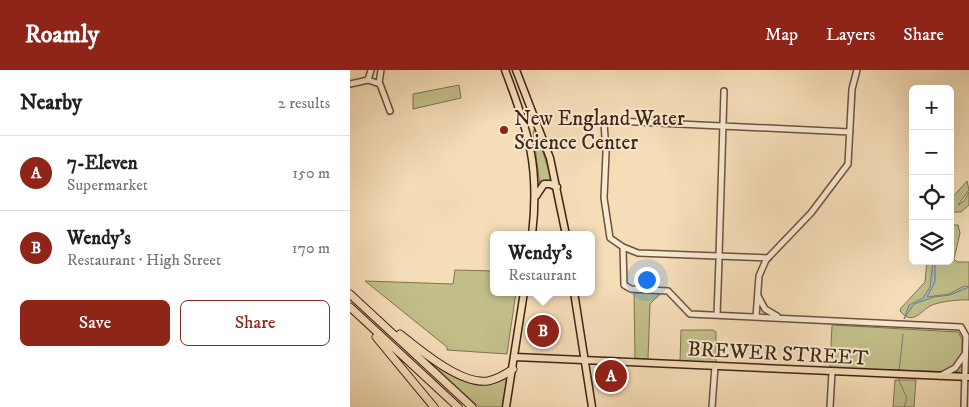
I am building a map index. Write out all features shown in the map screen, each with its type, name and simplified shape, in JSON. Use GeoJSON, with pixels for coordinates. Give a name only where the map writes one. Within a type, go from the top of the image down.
{"type":"FeatureCollection","features":[{"type":"Feature","properties":{"kind":"highway"},"geometry":{"type":"LineString","coordinates":[[350,294],[472,407]]}},
{"type":"Feature","properties":{"kind":"highway"},"geometry":{"type":"LineString","coordinates":[[350,307],[458,407]]}},
{"type":"Feature","properties":{"kind":"highway"},"geometry":{"type":"LineString","coordinates":[[361,317],[434,407]]}},
{"type":"Feature","properties":{"kind":"highway"},"geometry":{"type":"LineString","coordinates":[[381,323],[439,363],[474,380],[492,380],[513,369]]}},
{"type":"Feature","properties":{"kind":"main road"},"geometry":{"type":"LineString","coordinates":[[505,70],[525,123],[533,160],[535,197],[532,231]]}},
{"type":"Feature","properties":{"kind":"main road"},"geometry":{"type":"LineString","coordinates":[[516,70],[536,120],[557,187],[565,231]]}},
{"type":"Feature","properties":{"kind":"main road"},"geometry":{"type":"LineString","coordinates":[[525,123],[536,120]]}},
{"type":"Feature","properties":{"kind":"main road"},"geometry":{"type":"LineString","coordinates":[[535,197],[544,184],[557,187]]}},
{"type":"Feature","properties":{"kind":"main road"},"geometry":{"type":"LineString","coordinates":[[506,407],[523,296]]}},
{"type":"Feature","properties":{"kind":"main road"},"geometry":{"type":"LineString","coordinates":[[575,296],[592,407]]}},
{"type":"Feature","properties":{"kind":"main road","name":"BREWER STREET"},"geometry":{"type":"LineString","coordinates":[[515,358],[967,377]]}},
{"type":"Feature","properties":{"kind":"street"},"geometry":{"type":"LineString","coordinates":[[368,80],[371,70]]}},
{"type":"Feature","properties":{"kind":"street"},"geometry":{"type":"LineString","coordinates":[[379,83],[381,70]]}},
{"type":"Feature","properties":{"kind":"street"},"geometry":{"type":"LineString","coordinates":[[756,317],[758,276],[768,258],[812,213],[844,172],[849,160],[852,89],[857,70]]}},
{"type":"Feature","properties":{"kind":"street"},"geometry":{"type":"LineString","coordinates":[[350,84],[368,80],[379,83],[383,88],[390,111]]}},
{"type":"Feature","properties":{"kind":"street"},"geometry":{"type":"LineString","coordinates":[[717,315],[724,91]]}},
{"type":"Feature","properties":{"kind":"street"},"geometry":{"type":"LineString","coordinates":[[616,121],[850,132]]}},
{"type":"Feature","properties":{"kind":"street"},"geometry":{"type":"LineString","coordinates":[[604,122],[606,153],[604,198],[611,241],[638,253],[719,258],[768,258]]}},
{"type":"Feature","properties":{"kind":"street"},"geometry":{"type":"LineString","coordinates":[[623,246],[622,280],[627,288],[668,291],[690,314],[961,327],[966,333],[967,377],[964,407]]}},
{"type":"Feature","properties":{"kind":"street"},"geometry":{"type":"LineString","coordinates":[[757,294],[765,309],[782,318]]}},
{"type":"Feature","properties":{"kind":"street"},"geometry":{"type":"LineString","coordinates":[[940,376],[955,368],[966,354]]}},
{"type":"Feature","properties":{"kind":"street"},"geometry":{"type":"LineString","coordinates":[[712,407],[715,366]]}},
{"type":"Feature","properties":{"kind":"street"},"geometry":{"type":"LineString","coordinates":[[830,407],[832,372]]}},
{"type":"Feature","properties":{"kind":"shaded area"},"geometry":{"type":"Polygon","coordinates":[[[459,85],[461,98],[413,109],[413,94],[459,85]]]}},
{"type":"Feature","properties":{"kind":"shaded area"},"geometry":{"type":"Polygon","coordinates":[[[535,128],[552,180],[540,185],[533,132],[535,128]]]}},
{"type":"Feature","properties":{"kind":"shaded area"},"geometry":{"type":"Polygon","coordinates":[[[967,181],[969,190],[958,205],[964,201],[969,192],[969,205],[961,212],[954,212],[954,196],[967,181]]]}},
{"type":"Feature","properties":{"kind":"shaded area"},"geometry":{"type":"Polygon","coordinates":[[[954,225],[958,225],[960,233],[954,259],[954,225]]]}},
{"type":"Feature","properties":{"kind":"shaded area"},"geometry":{"type":"Polygon","coordinates":[[[954,259],[957,262],[969,262],[969,300],[938,303],[912,318],[904,315],[900,311],[901,308],[925,282],[927,265],[954,265],[954,259]]]}},
{"type":"Feature","properties":{"kind":"shaded area"},"geometry":{"type":"Polygon","coordinates":[[[455,270],[490,271],[490,296],[515,296],[507,354],[447,350],[447,347],[365,281],[453,284],[455,270]]]}},
{"type":"Feature","properties":{"kind":"shaded area"},"geometry":{"type":"Polygon","coordinates":[[[634,293],[660,294],[650,304],[648,359],[635,358],[634,293]]]}},
{"type":"Feature","properties":{"kind":"shaded area"},"geometry":{"type":"Polygon","coordinates":[[[832,325],[958,332],[962,339],[962,370],[958,372],[830,368],[832,325]]]}},
{"type":"Feature","properties":{"kind":"shaded area"},"geometry":{"type":"Polygon","coordinates":[[[681,330],[713,330],[716,332],[716,364],[680,361],[681,330]]]}},
{"type":"Feature","properties":{"kind":"shaded area"},"geometry":{"type":"Polygon","coordinates":[[[429,361],[491,384],[508,376],[502,407],[479,407],[429,361]]]}},
{"type":"Feature","properties":{"kind":"shaded area"},"geometry":{"type":"Polygon","coordinates":[[[895,380],[916,380],[914,407],[893,407],[895,380]]]}},
{"type":"Feature","properties":{"kind":"water"},"geometry":{"type":"Polygon","coordinates":[[[933,265],[935,265],[935,282],[927,297],[949,294],[964,286],[969,287],[950,295],[934,297],[914,304],[904,319],[909,305],[923,298],[930,287],[933,265]]]}},
{"type":"Feature","properties":{"kind":"waterway"},"geometry":{"type":"LineString","coordinates":[[899,372],[903,334]]}},
{"type":"Feature","properties":{"kind":"waterway"},"geometry":{"type":"LineString","coordinates":[[899,376],[899,381],[907,398],[904,407]]}},
{"type":"Feature","properties":{"kind":"place","name":"New England Water Science Center"},"geometry":{"type":"Point","coordinates":[504,130]}},
{"type":"Feature","properties":{"kind":"place","name":"Wendy's"},"geometry":{"type":"Point","coordinates":[543,331]}},
{"type":"Feature","properties":{"kind":"place","name":"7-Eleven"},"geometry":{"type":"Point","coordinates":[611,376]}}]}
